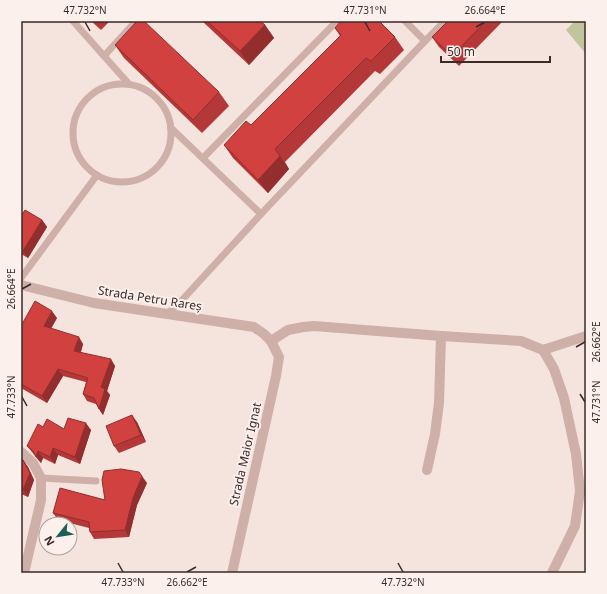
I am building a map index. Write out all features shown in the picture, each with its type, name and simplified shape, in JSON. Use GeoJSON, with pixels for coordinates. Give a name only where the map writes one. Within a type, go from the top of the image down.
{"type":"FeatureCollection","features":[{"type":"Feature","properties":{"kind":"street","name":"Strada Petru Rareș"},"geometry":{"type":"LineString","coordinates":[[21,285],[94,303],[254,327],[272,341]]}},
{"type":"Feature","properties":{"kind":"street"},"geometry":{"type":"LineString","coordinates":[[272,341],[288,330],[314,326],[521,341],[543,350],[554,369],[564,398],[576,454],[580,491],[575,526],[552,573]]}},
{"type":"Feature","properties":{"kind":"street"},"geometry":{"type":"LineString","coordinates":[[427,470],[435,434],[439,403],[441,336]]}},
{"type":"Feature","properties":{"kind":"street"},"geometry":{"type":"LineString","coordinates":[[543,350],[586,336]]}},
{"type":"Feature","properties":{"kind":"street","name":"Strada Maior Ignat"},"geometry":{"type":"LineString","coordinates":[[232,573],[276,376],[278,357],[272,341]]}},
{"type":"Feature","properties":{"kind":"street"},"geometry":{"type":"LineString","coordinates":[[21,452],[33,463],[41,478],[41,500],[24,573]]}},
{"type":"Feature","properties":{"kind":"lane"},"geometry":{"type":"LineString","coordinates":[[73,21],[128,83]]}},
{"type":"Feature","properties":{"kind":"lane"},"geometry":{"type":"LineString","coordinates":[[104,56],[136,21]]}},
{"type":"Feature","properties":{"kind":"lane"},"geometry":{"type":"LineString","coordinates":[[204,158],[337,21]]}},
{"type":"Feature","properties":{"kind":"lane"},"geometry":{"type":"LineString","coordinates":[[405,21],[425,41]]}},
{"type":"Feature","properties":{"kind":"lane"},"geometry":{"type":"LineString","coordinates":[[167,314],[183,299],[261,214],[445,21]]}},
{"type":"Feature","properties":{"kind":"lane"},"geometry":{"type":"LineString","coordinates":[[128,83],[144,88],[158,98],[167,112],[171,128],[170,143],[165,158],[155,170],[142,178],[127,182],[112,181],[97,175],[86,166],[77,153],[73,139],[73,124],[78,110],[87,98],[99,89],[113,84],[128,83]]}},
{"type":"Feature","properties":{"kind":"lane"},"geometry":{"type":"LineString","coordinates":[[171,128],[261,214]]}},
{"type":"Feature","properties":{"kind":"lane"},"geometry":{"type":"LineString","coordinates":[[21,278],[97,175]]}},
{"type":"Feature","properties":{"kind":"lane"},"geometry":{"type":"LineString","coordinates":[[41,478],[96,481]]}},
{"type":"Feature","properties":{"kind":"green space"},"geometry":{"type":"Polygon","coordinates":[[[575,21],[586,21],[586,54],[566,30],[575,21]]]}},
{"type":"Feature","properties":{"kind":"building"},"geometry":{"type":"Polygon","coordinates":[[[137,21],[144,21],[219,92],[193,120],[115,45],[137,21]]]}},
{"type":"Feature","properties":{"kind":"building"},"geometry":{"type":"Polygon","coordinates":[[[207,21],[260,21],[265,25],[240,51],[207,21]]]}},
{"type":"Feature","properties":{"kind":"building"},"geometry":{"type":"Polygon","coordinates":[[[341,21],[379,21],[395,37],[371,61],[366,58],[275,149],[280,156],[258,180],[224,145],[246,121],[251,125],[341,35],[335,28],[341,21]]]}},
{"type":"Feature","properties":{"kind":"building"},"geometry":{"type":"Polygon","coordinates":[[[448,21],[486,21],[452,56],[432,37],[448,21]]]}},
{"type":"Feature","properties":{"kind":"building"},"geometry":{"type":"Polygon","coordinates":[[[25,210],[42,220],[23,251],[21,250],[21,216],[25,210]]]}},
{"type":"Feature","properties":{"kind":"building"},"geometry":{"type":"Polygon","coordinates":[[[35,301],[52,311],[44,326],[79,337],[74,351],[111,359],[101,387],[105,389],[99,409],[94,398],[83,394],[88,378],[58,369],[42,396],[21,384],[21,326],[35,301]]]}},
{"type":"Feature","properties":{"kind":"building"},"geometry":{"type":"Polygon","coordinates":[[[132,415],[141,435],[114,446],[106,426],[132,415]]]}},
{"type":"Feature","properties":{"kind":"building"},"geometry":{"type":"Polygon","coordinates":[[[68,418],[86,423],[75,457],[53,448],[50,457],[38,451],[36,457],[33,451],[27,446],[38,424],[43,427],[47,419],[64,429],[68,418]]]}},
{"type":"Feature","properties":{"kind":"building"},"geometry":{"type":"Polygon","coordinates":[[[21,458],[30,473],[23,490],[21,489],[21,458]]]}},
{"type":"Feature","properties":{"kind":"building"},"geometry":{"type":"Polygon","coordinates":[[[121,469],[139,472],[142,476],[133,498],[125,530],[90,532],[89,522],[78,519],[78,516],[65,516],[53,513],[60,488],[105,500],[102,480],[104,471],[121,469]]]}}]}
